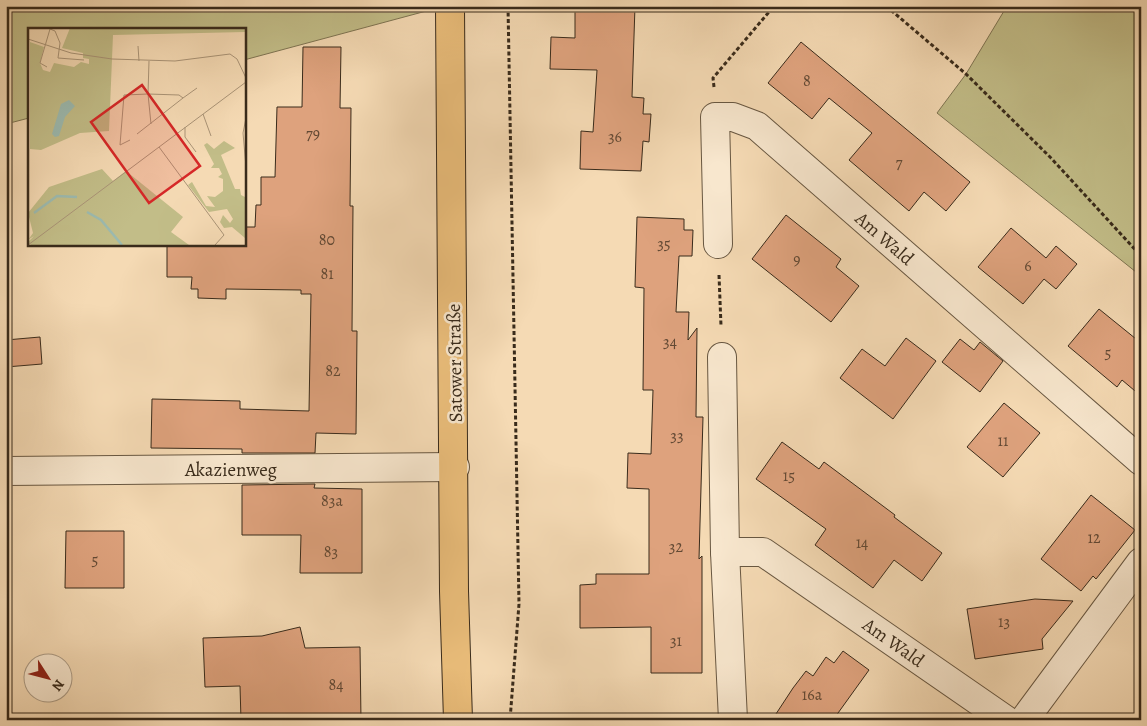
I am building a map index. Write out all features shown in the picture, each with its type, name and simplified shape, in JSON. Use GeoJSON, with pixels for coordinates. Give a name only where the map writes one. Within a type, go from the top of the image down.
{"type":"FeatureCollection","features":[{"type":"Feature","properties":{"kind":"main road","name":"Satower Straße"},"geometry":{"type":"LineString","coordinates":[[450,6],[455,467],[454,591],[458,720]]}},
{"type":"Feature","properties":{"kind":"street","name":"Am Wald"},"geometry":{"type":"LineString","coordinates":[[715,118],[734,117],[756,126],[1141,461]]}},
{"type":"Feature","properties":{"kind":"street"},"geometry":{"type":"LineString","coordinates":[[715,118],[718,244]]}},
{"type":"Feature","properties":{"kind":"street"},"geometry":{"type":"LineString","coordinates":[[722,358],[725,552],[733,720]]}},
{"type":"Feature","properties":{"kind":"street","name":"Akazienweg"},"geometry":{"type":"LineString","coordinates":[[6,471],[455,467]]}},
{"type":"Feature","properties":{"kind":"street","name":"Am Wald"},"geometry":{"type":"LineString","coordinates":[[725,552],[763,552],[1006,720]]}},
{"type":"Feature","properties":{"kind":"street"},"geometry":{"type":"LineString","coordinates":[[1024,720],[1141,562]]}},
{"type":"Feature","properties":{"kind":"path"},"geometry":{"type":"LineString","coordinates":[[508,6],[519,604],[510,720]]}},
{"type":"Feature","properties":{"kind":"path"},"geometry":{"type":"LineString","coordinates":[[715,118],[713,78],[774,6]]}},
{"type":"Feature","properties":{"kind":"path"},"geometry":{"type":"LineString","coordinates":[[886,6],[966,74],[1051,158],[1141,256]]}},
{"type":"Feature","properties":{"kind":"path"},"geometry":{"type":"LineString","coordinates":[[718,244],[722,358]]}},
{"type":"Feature","properties":{"kind":"shaded area"},"geometry":{"type":"Polygon","coordinates":[[[6,6],[445,6],[245,60],[245,28],[28,28],[28,118],[6,124],[6,6]]]}},
{"type":"Feature","properties":{"kind":"shaded area"},"geometry":{"type":"Polygon","coordinates":[[[1007,6],[1141,6],[1141,276],[937,113],[966,74],[1007,6]]]}},
{"type":"Feature","properties":{"kind":"building"},"geometry":{"type":"Polygon","coordinates":[[[575,6],[635,6],[632,97],[644,98],[643,114],[651,114],[649,142],[643,141],[641,171],[580,169],[581,131],[593,132],[597,70],[550,69],[551,37],[575,38],[575,6]]]}},
{"type":"Feature","properties":{"kind":"building"},"geometry":{"type":"Polygon","coordinates":[[[801,42],[970,182],[946,211],[924,192],[909,211],[849,160],[872,133],[829,98],[812,119],[768,83],[801,42]]]}},
{"type":"Feature","properties":{"kind":"building"},"geometry":{"type":"Polygon","coordinates":[[[303,47],[341,47],[340,108],[351,108],[350,206],[353,206],[352,331],[357,331],[356,434],[316,433],[315,453],[242,453],[242,449],[151,448],[152,399],[240,401],[240,409],[309,411],[311,294],[301,294],[301,290],[226,289],[226,299],[198,298],[198,289],[191,289],[192,277],[167,277],[167,245],[245,245],[245,227],[255,227],[256,205],[261,205],[261,177],[275,177],[277,107],[302,107],[303,47]]]}},
{"type":"Feature","properties":{"kind":"building"},"geometry":{"type":"Polygon","coordinates":[[[786,215],[841,259],[836,267],[859,286],[831,322],[752,259],[786,215]]]}},
{"type":"Feature","properties":{"kind":"building"},"geometry":{"type":"Polygon","coordinates":[[[637,217],[684,219],[684,230],[693,230],[692,256],[679,256],[676,312],[689,312],[688,340],[697,328],[696,417],[703,417],[699,559],[702,556],[702,673],[651,673],[651,627],[580,628],[580,585],[596,584],[596,574],[649,574],[649,489],[627,488],[628,453],[651,454],[653,390],[643,390],[644,288],[635,287],[637,217]]]}},
{"type":"Feature","properties":{"kind":"building"},"geometry":{"type":"Polygon","coordinates":[[[1011,228],[1046,258],[1056,246],[1077,264],[1056,289],[1044,279],[1023,304],[978,267],[1011,228]]]}},
{"type":"Feature","properties":{"kind":"building"},"geometry":{"type":"Polygon","coordinates":[[[1099,309],[1141,343],[1141,396],[1122,380],[1117,387],[1068,346],[1099,309]]]}},
{"type":"Feature","properties":{"kind":"building"},"geometry":{"type":"Polygon","coordinates":[[[40,337],[42,364],[6,367],[6,340],[40,337]]]}},
{"type":"Feature","properties":{"kind":"building"},"geometry":{"type":"Polygon","coordinates":[[[906,338],[936,361],[893,419],[840,378],[862,349],[885,366],[906,338]]]}},
{"type":"Feature","properties":{"kind":"building"},"geometry":{"type":"Polygon","coordinates":[[[960,339],[974,350],[980,342],[1003,361],[980,392],[942,362],[960,339]]]}},
{"type":"Feature","properties":{"kind":"building"},"geometry":{"type":"Polygon","coordinates":[[[1004,403],[1040,433],[1003,477],[967,447],[1004,403]]]}},
{"type":"Feature","properties":{"kind":"building"},"geometry":{"type":"Polygon","coordinates":[[[782,442],[819,469],[824,462],[942,553],[922,581],[894,560],[873,588],[815,545],[826,529],[756,479],[782,442]]]}},
{"type":"Feature","properties":{"kind":"building"},"geometry":{"type":"Polygon","coordinates":[[[315,484],[314,488],[362,489],[362,573],[300,573],[301,535],[242,535],[242,485],[315,484]]]}},
{"type":"Feature","properties":{"kind":"building"},"geometry":{"type":"Polygon","coordinates":[[[1091,495],[1135,530],[1096,579],[1093,576],[1081,591],[1041,559],[1091,495]]]}},
{"type":"Feature","properties":{"kind":"building"},"geometry":{"type":"Polygon","coordinates":[[[66,531],[124,531],[124,588],[65,588],[66,531]]]}},
{"type":"Feature","properties":{"kind":"building"},"geometry":{"type":"Polygon","coordinates":[[[1035,599],[1073,601],[1042,639],[1043,649],[975,659],[967,609],[1035,599]]]}},
{"type":"Feature","properties":{"kind":"building"},"geometry":{"type":"Polygon","coordinates":[[[300,627],[305,648],[360,647],[361,720],[241,720],[240,686],[205,687],[203,638],[262,636],[300,627]]]}},
{"type":"Feature","properties":{"kind":"building"},"geometry":{"type":"Polygon","coordinates":[[[843,651],[869,670],[833,720],[772,720],[806,671],[813,676],[826,657],[834,663],[843,651]]]}}]}
